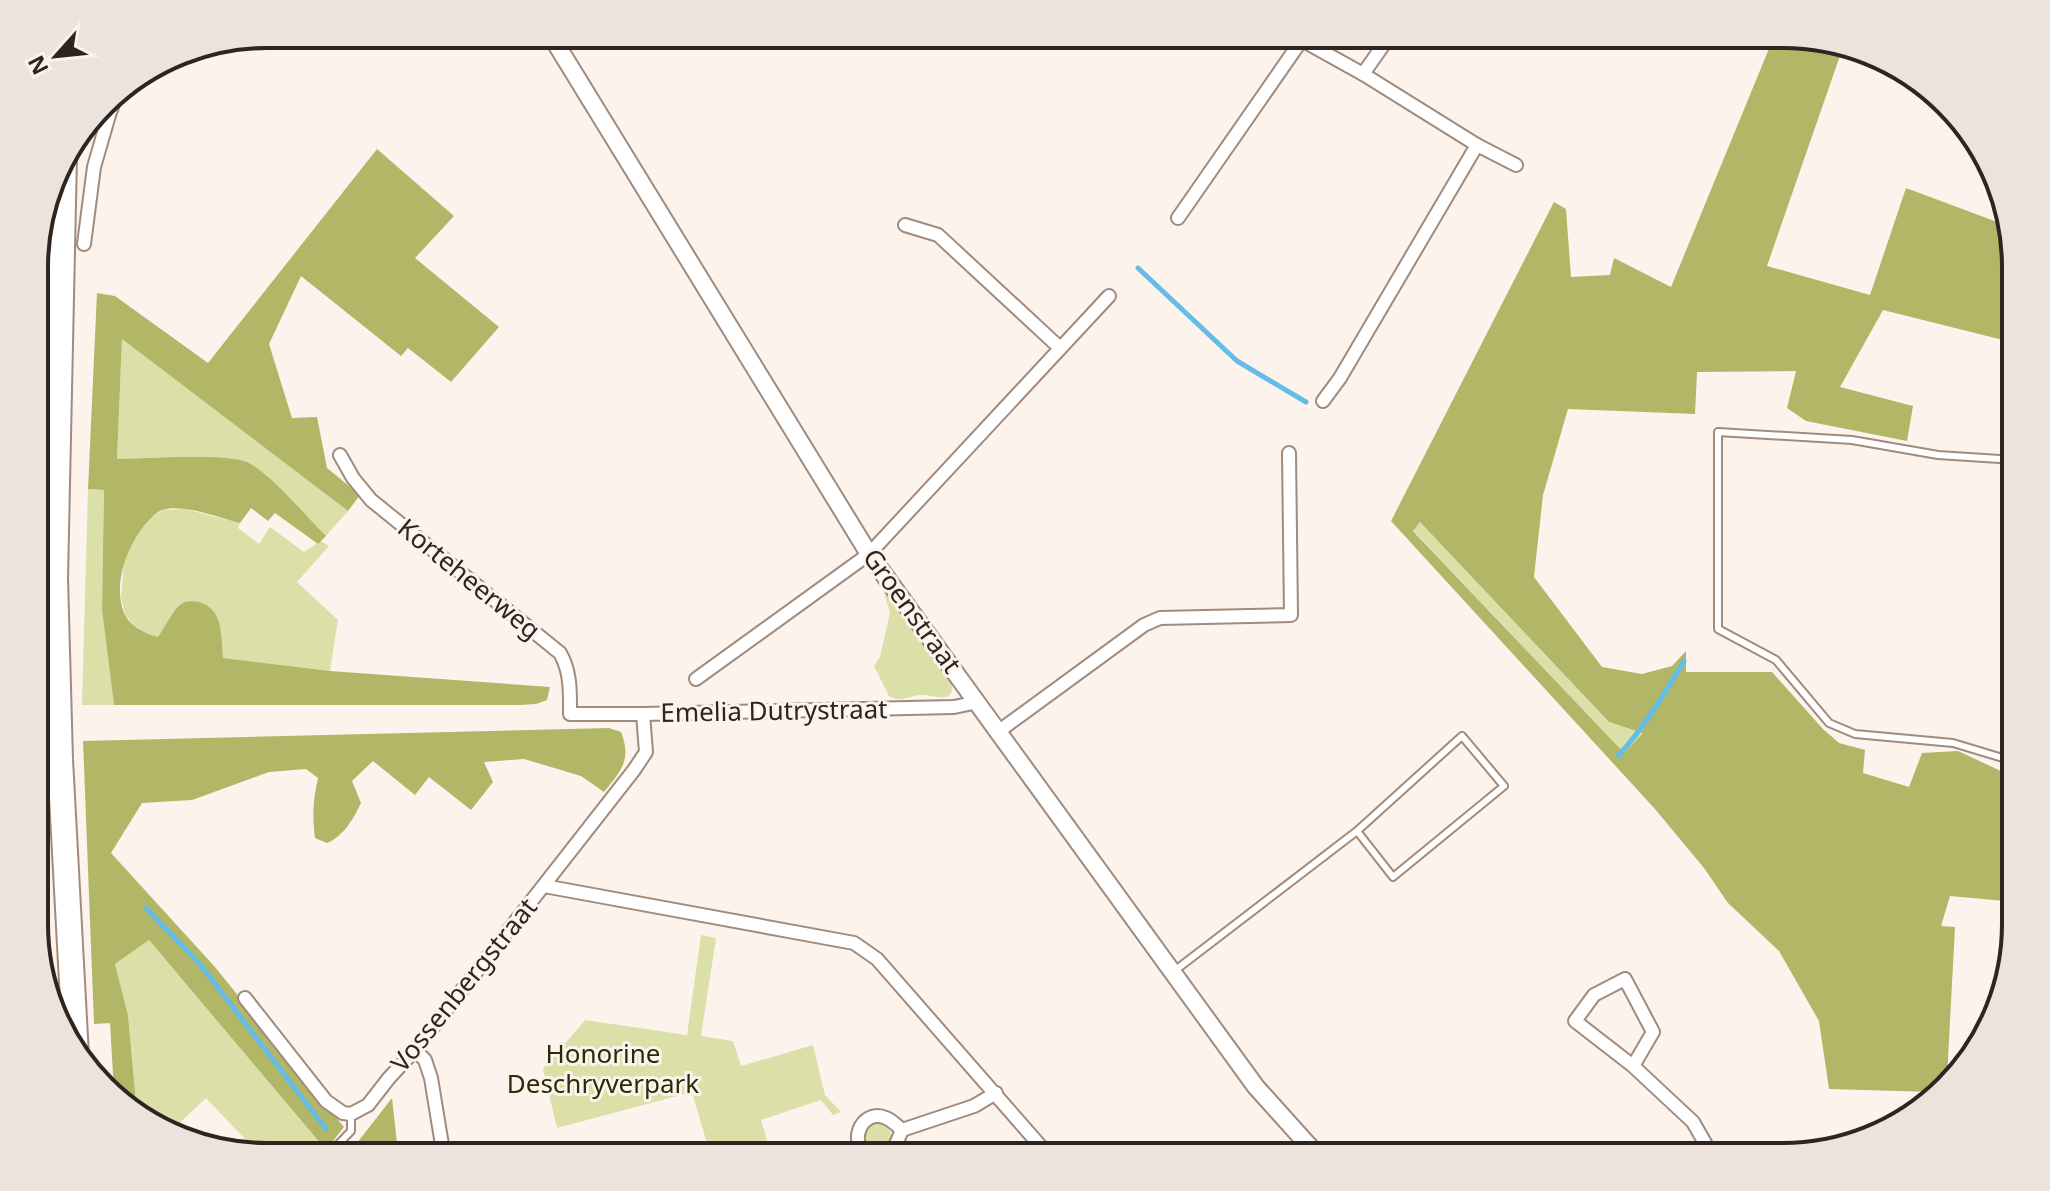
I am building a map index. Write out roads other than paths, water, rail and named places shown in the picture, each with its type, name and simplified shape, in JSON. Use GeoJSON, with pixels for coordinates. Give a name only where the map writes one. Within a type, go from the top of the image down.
{"type":"FeatureCollection","features":[{"type":"Feature","properties":{"kind":"highway"},"geometry":{"type":"LineString","coordinates":[[63,188],[55,578],[60,760],[75,1029]]}},
{"type":"Feature","properties":{"kind":"street","name":"Groenstraat"},"geometry":{"type":"LineString","coordinates":[[559,48],[869,554],[1256,1087],[1306,1143]]}},
{"type":"Feature","properties":{"kind":"street"},"geometry":{"type":"LineString","coordinates":[[1178,218],[1289,48]]}},
{"type":"Feature","properties":{"kind":"street"},"geometry":{"type":"LineString","coordinates":[[1316,48],[1477,145],[1516,165]]}},
{"type":"Feature","properties":{"kind":"street"},"geometry":{"type":"LineString","coordinates":[[1363,74],[1381,48]]}},
{"type":"Feature","properties":{"kind":"street"},"geometry":{"type":"LineString","coordinates":[[84,244],[94,167],[109,116]]}},
{"type":"Feature","properties":{"kind":"street"},"geometry":{"type":"LineString","coordinates":[[1323,401],[1340,378],[1477,145]]}},
{"type":"Feature","properties":{"kind":"street"},"geometry":{"type":"LineString","coordinates":[[905,225],[938,235],[1060,348]]}},
{"type":"Feature","properties":{"kind":"street","name":"Emelia Dutrystraat"},"geometry":{"type":"LineString","coordinates":[[696,679],[869,554],[1109,296]]}},
{"type":"Feature","properties":{"kind":"street"},"geometry":{"type":"LineString","coordinates":[[999,731],[1144,625],[1160,618],[1291,615],[1289,453]]}},
{"type":"Feature","properties":{"kind":"street","name":"Korteheerweg"},"geometry":{"type":"LineString","coordinates":[[340,455],[371,500],[560,653],[569,676],[570,714]]}},
{"type":"Feature","properties":{"kind":"street","name":"Emelia Dutrystraat"},"geometry":{"type":"LineString","coordinates":[[570,714],[954,707],[978,702]]}},
{"type":"Feature","properties":{"kind":"street","name":"Vossenbergstraat"},"geometry":{"type":"LineString","coordinates":[[351,1114],[368,1105],[415,1050],[646,752],[643,714]]}},
{"type":"Feature","properties":{"kind":"street"},"geometry":{"type":"LineString","coordinates":[[544,886],[854,943],[877,959],[1038,1143]]}},
{"type":"Feature","properties":{"kind":"street"},"geometry":{"type":"LineString","coordinates":[[1633,1066],[1653,1032],[1625,979],[1594,995],[1575,1021],[1633,1066],[1693,1122],[1705,1143]]}},
{"type":"Feature","properties":{"kind":"street"},"geometry":{"type":"LineString","coordinates":[[245,998],[326,1101],[343,1113],[351,1114]]}},
{"type":"Feature","properties":{"kind":"street"},"geometry":{"type":"LineString","coordinates":[[415,1050],[425,1060],[431,1078],[442,1143]]}},
{"type":"Feature","properties":{"kind":"street"},"geometry":{"type":"LineString","coordinates":[[896,1143],[902,1130],[974,1106],[996,1093]]}},
{"type":"Feature","properties":{"kind":"street"},"geometry":{"type":"LineString","coordinates":[[858,1143],[857,1133],[862,1122],[872,1117],[888,1119],[902,1130]]}},
{"type":"Feature","properties":{"kind":"lane"},"geometry":{"type":"LineString","coordinates":[[2002,459],[1938,455],[1852,440],[1718,432],[1718,629],[1776,660],[1829,723],[1855,734],[1953,743],[2002,758]]}},
{"type":"Feature","properties":{"kind":"lane"},"geometry":{"type":"LineString","coordinates":[[1173,972],[1357,831],[1462,736],[1504,786],[1393,877],[1357,831]]}},
{"type":"Feature","properties":{"kind":"lane"},"geometry":{"type":"LineString","coordinates":[[339,1143],[351,1131],[351,1114]]}},
{"type":"Feature","properties":{"kind":"waterway"},"geometry":{"type":"LineString","coordinates":[[1138,268],[1237,361],[1306,402]]}},
{"type":"Feature","properties":{"kind":"waterway"},"geometry":{"type":"LineString","coordinates":[[1618,756],[1645,722],[1684,661]]}},
{"type":"Feature","properties":{"kind":"waterway"},"geometry":{"type":"LineString","coordinates":[[146,908],[199,963],[326,1129]]}},
{"type":"Feature","properties":{"kind":"park label","name":"Honorine Deschryverpark"},"geometry":{"type":"Point","coordinates":[603,1069]}}]}
